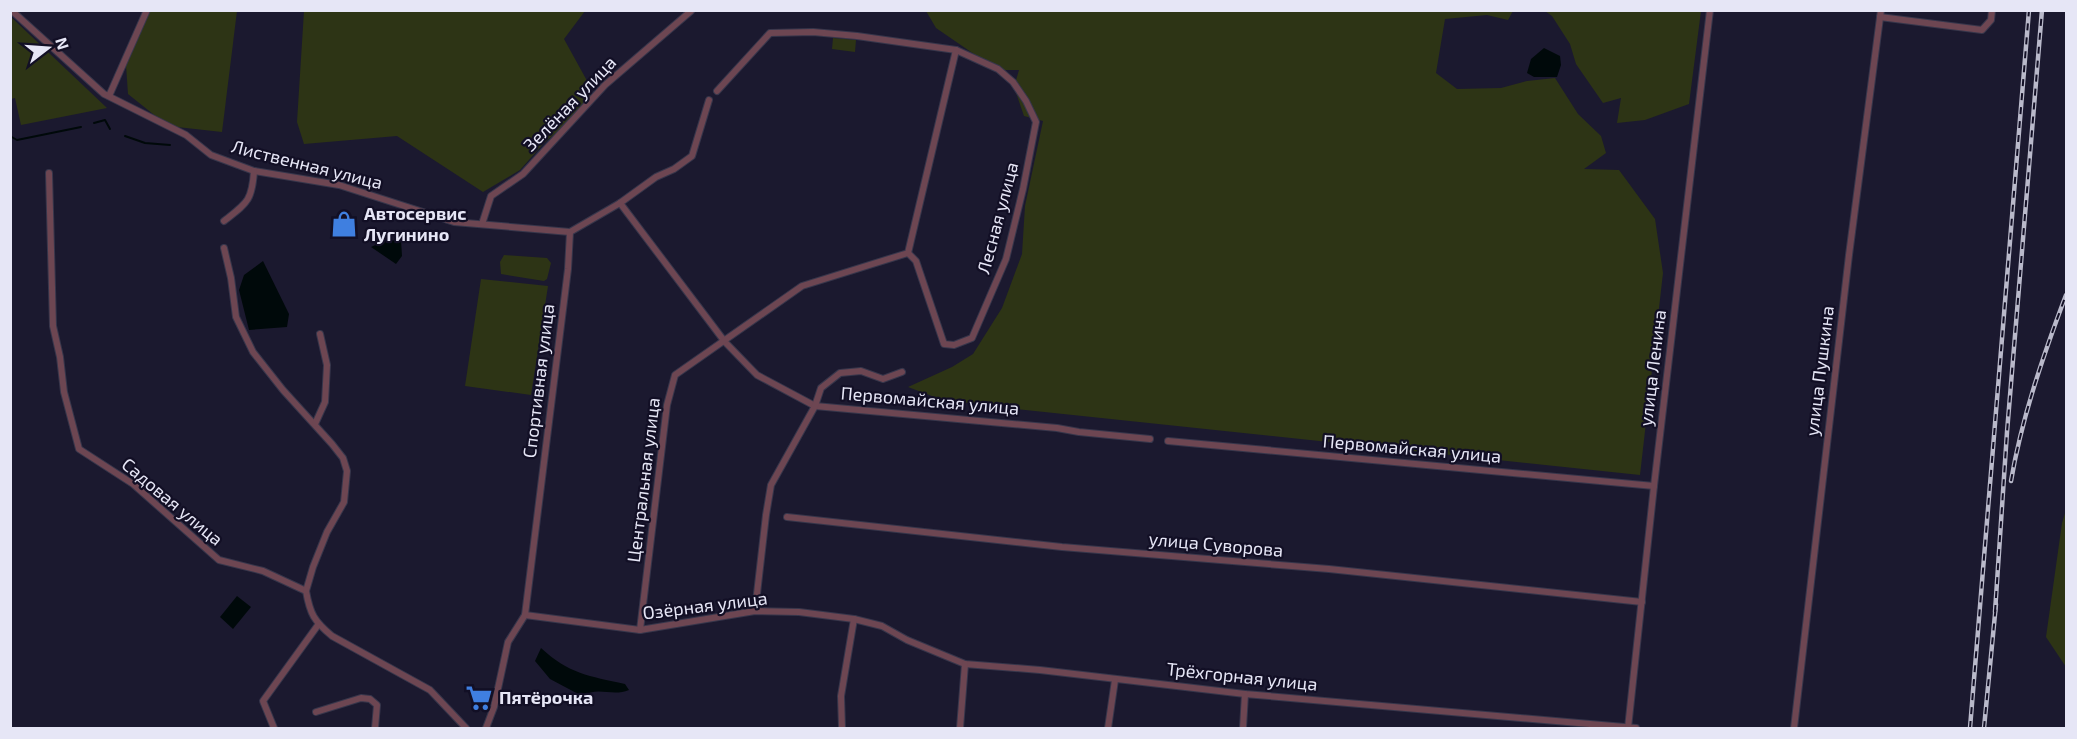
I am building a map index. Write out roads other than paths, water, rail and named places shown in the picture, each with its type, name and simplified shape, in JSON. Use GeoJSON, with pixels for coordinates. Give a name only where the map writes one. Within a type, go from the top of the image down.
{"type":"FeatureCollection","features":[{"type":"Feature","properties":{"kind":"street","name":"Лиственная улица"},"geometry":{"type":"LineString","coordinates":[[11,10],[109,96],[186,135],[211,155],[254,171],[339,185],[454,222],[570,232]]}},
{"type":"Feature","properties":{"kind":"street"},"geometry":{"type":"LineString","coordinates":[[109,96],[147,10]]}},
{"type":"Feature","properties":{"kind":"street","name":"улица Ленина"},"geometry":{"type":"LineString","coordinates":[[1628,728],[1710,10]]}},
{"type":"Feature","properties":{"kind":"street","name":"улица Пушкина"},"geometry":{"type":"LineString","coordinates":[[1794,729],[1849,255],[1880,14],[1982,30],[1991,20],[1992,10]]}},
{"type":"Feature","properties":{"kind":"street","name":"Зелёная улица"},"geometry":{"type":"LineString","coordinates":[[482,224],[491,196],[523,174],[605,86],[691,11]]}},
{"type":"Feature","properties":{"kind":"street"},"geometry":{"type":"LineString","coordinates":[[717,91],[770,33],[813,32],[858,36],[956,50],[908,253]]}},
{"type":"Feature","properties":{"kind":"street","name":"Лесная улица"},"geometry":{"type":"LineString","coordinates":[[908,253],[916,261],[944,344],[954,345],[972,338],[1006,260],[1036,122],[1013,82],[998,69],[956,50]]}},
{"type":"Feature","properties":{"kind":"street"},"geometry":{"type":"LineString","coordinates":[[570,232],[620,203],[656,177],[674,169],[692,156],[709,100]]}},
{"type":"Feature","properties":{"kind":"street"},"geometry":{"type":"LineString","coordinates":[[224,221],[243,207],[253,191],[254,171]]}},
{"type":"Feature","properties":{"kind":"street","name":"Садовая улица"},"geometry":{"type":"LineString","coordinates":[[49,173],[53,326],[60,357],[64,392],[79,449],[133,484],[219,560],[263,571],[306,591]]}},
{"type":"Feature","properties":{"kind":"street"},"geometry":{"type":"LineString","coordinates":[[620,203],[725,342],[757,375],[815,406]]}},
{"type":"Feature","properties":{"kind":"street","name":"Спортивная улица"},"geometry":{"type":"LineString","coordinates":[[486,729],[494,707],[508,642],[525,615],[568,269],[570,232]]}},
{"type":"Feature","properties":{"kind":"street"},"geometry":{"type":"LineString","coordinates":[[224,248],[236,317],[253,352],[282,390],[315,424],[343,458],[348,471],[344,502],[320,549],[306,591],[309,610],[318,625],[332,636],[430,690],[466,729]]}},
{"type":"Feature","properties":{"kind":"street","name":"Центральная улица"},"geometry":{"type":"LineString","coordinates":[[640,630],[667,405],[675,375],[802,286],[908,253]]}},
{"type":"Feature","properties":{"kind":"street"},"geometry":{"type":"LineString","coordinates":[[315,424],[325,402],[327,365],[321,334]]}},
{"type":"Feature","properties":{"kind":"street"},"geometry":{"type":"LineString","coordinates":[[755,611],[771,485],[815,406],[821,388],[840,373],[861,371],[883,379],[902,372]]}},
{"type":"Feature","properties":{"kind":"street","name":"Первомайская улица"},"geometry":{"type":"LineString","coordinates":[[815,406],[1057,428],[1150,439]]}},
{"type":"Feature","properties":{"kind":"street","name":"Первомайская улица"},"geometry":{"type":"LineString","coordinates":[[1168,441],[1654,486]]}},
{"type":"Feature","properties":{"kind":"street","name":"улица Суворова"},"geometry":{"type":"LineString","coordinates":[[787,517],[1062,547],[1329,569],[1642,602]]}},
{"type":"Feature","properties":{"kind":"street","name":"Озёрная улица"},"geometry":{"type":"LineString","coordinates":[[525,615],[640,630],[755,611],[799,612],[854,619]]}},
{"type":"Feature","properties":{"kind":"street"},"geometry":{"type":"LineString","coordinates":[[842,729],[842,696],[854,619]]}},
{"type":"Feature","properties":{"kind":"street","name":"Трёхгорная улица"},"geometry":{"type":"LineString","coordinates":[[854,619],[882,626],[907,640],[965,664],[1040,670],[1245,694],[1636,729]]}},
{"type":"Feature","properties":{"kind":"street"},"geometry":{"type":"LineString","coordinates":[[274,727],[263,701],[318,625]]}},
{"type":"Feature","properties":{"kind":"street"},"geometry":{"type":"LineString","coordinates":[[960,729],[965,664]]}},
{"type":"Feature","properties":{"kind":"street"},"geometry":{"type":"LineString","coordinates":[[1108,729],[1115,680]]}},
{"type":"Feature","properties":{"kind":"street"},"geometry":{"type":"LineString","coordinates":[[1243,729],[1245,694]]}},
{"type":"Feature","properties":{"kind":"street"},"geometry":{"type":"LineString","coordinates":[[316,712],[362,698],[370,699],[377,705],[375,729]]}},
{"type":"Feature","properties":{"kind":"waterway"},"geometry":{"type":"LineString","coordinates":[[94,123],[105,120],[110,129]]}},
{"type":"Feature","properties":{"kind":"waterway"},"geometry":{"type":"LineString","coordinates":[[10,136],[17,140],[81,127]]}},
{"type":"Feature","properties":{"kind":"waterway"},"geometry":{"type":"LineString","coordinates":[[125,136],[145,143],[170,145]]}},
{"type":"Feature","properties":{"kind":"railway"},"geometry":{"type":"LineString","coordinates":[[1970,728],[2029,10]]}},
{"type":"Feature","properties":{"kind":"railway"},"geometry":{"type":"LineString","coordinates":[[1995,612],[2007,432],[2042,10]]}},
{"type":"Feature","properties":{"kind":"railway"},"geometry":{"type":"LineString","coordinates":[[2011,481],[2034,387],[2066,295]]}},
{"type":"Feature","properties":{"kind":"railway"},"geometry":{"type":"LineString","coordinates":[[1984,728],[1996,604]]}},
{"type":"Feature","properties":{"kind":"place","name":"Автосервис Лугинино"},"geometry":{"type":"Point","coordinates":[344,224]}},
{"type":"Feature","properties":{"kind":"place","name":"Пятёрочка"},"geometry":{"type":"Point","coordinates":[479,698]}}]}
